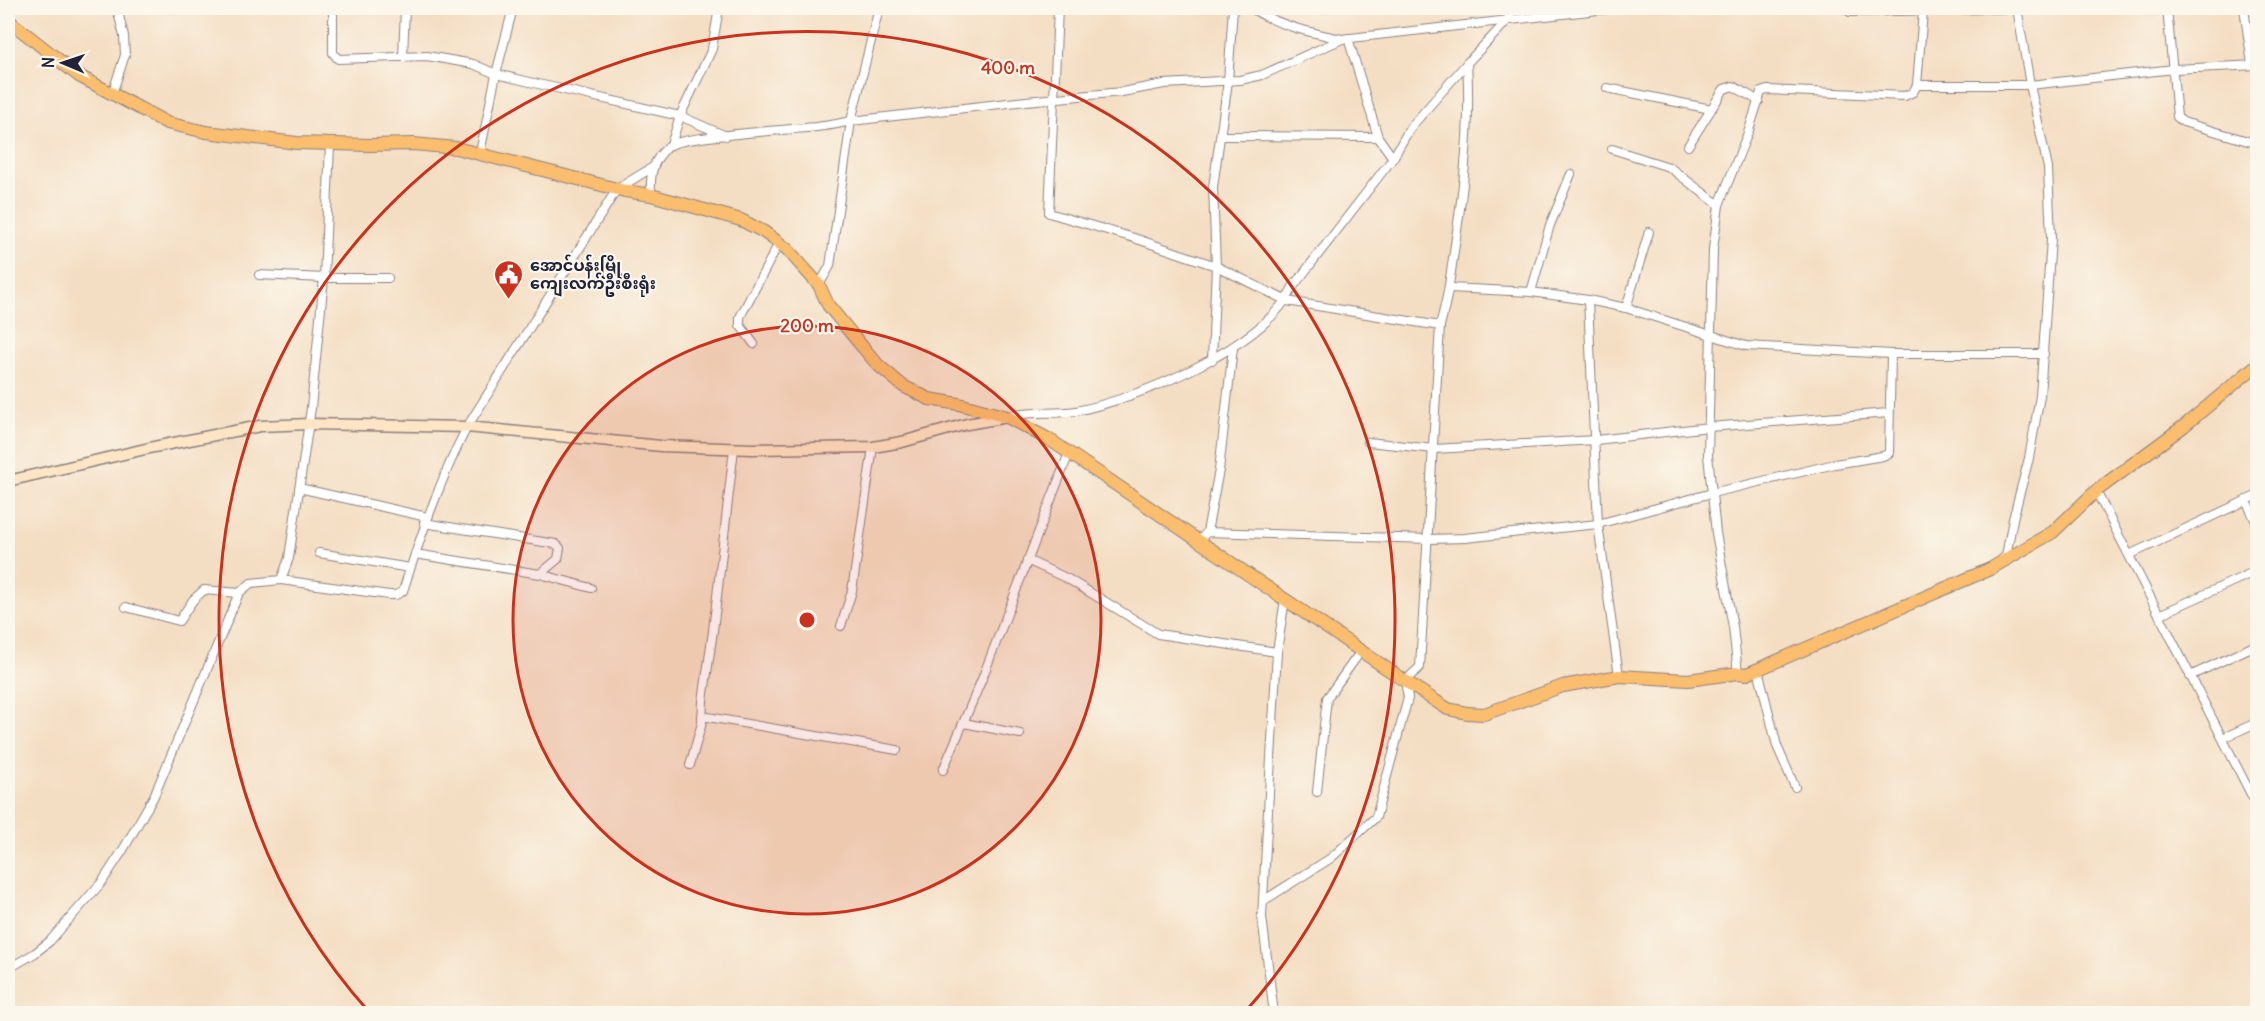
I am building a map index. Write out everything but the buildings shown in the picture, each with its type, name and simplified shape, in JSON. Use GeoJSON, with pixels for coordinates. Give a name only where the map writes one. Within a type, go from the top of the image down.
{"type":"FeatureCollection","features":[{"type":"Feature","properties":{"kind":"main road"},"geometry":{"type":"LineString","coordinates":[[8,20],[79,75],[167,123],[206,132],[297,143],[413,144],[456,148],[617,189],[651,195],[741,220],[779,243],[819,285],[828,305],[878,365],[903,386],[929,399],[1007,417],[1050,440],[1203,536],[1285,599],[1448,710],[1467,714],[1484,714],[1563,686],[1619,676],[1688,680],[1738,673],[1747,674],[1990,569],[2053,532],[2096,491],[2184,426],[2258,364]]}},
{"type":"Feature","properties":{"kind":"street"},"geometry":{"type":"LineString","coordinates":[[112,94],[125,55],[124,36],[117,8]]}},
{"type":"Feature","properties":{"kind":"street"},"geometry":{"type":"LineString","coordinates":[[333,8],[333,53],[338,59],[427,56],[473,64],[496,74],[681,116],[726,136]]}},
{"type":"Feature","properties":{"kind":"street"},"geometry":{"type":"LineString","coordinates":[[403,57],[405,8]]}},
{"type":"Feature","properties":{"kind":"street"},"geometry":{"type":"LineString","coordinates":[[480,153],[496,74],[513,8]]}},
{"type":"Feature","properties":{"kind":"street"},"geometry":{"type":"LineString","coordinates":[[8,969],[50,941],[102,882],[123,850],[154,796],[243,588],[251,583],[281,580],[396,595],[403,591],[425,520],[467,428],[617,189],[652,167],[671,145],[681,116],[712,49],[719,8]]}},
{"type":"Feature","properties":{"kind":"street"},"geometry":{"type":"LineString","coordinates":[[819,285],[830,266],[851,121],[879,8]]}},
{"type":"Feature","properties":{"kind":"street"},"geometry":{"type":"LineString","coordinates":[[1058,8],[1049,213],[1134,238],[1216,266],[1287,301],[1440,326]]}},
{"type":"Feature","properties":{"kind":"street"},"geometry":{"type":"LineString","coordinates":[[1212,360],[1216,266],[1213,187],[1228,81],[1233,8]]}},
{"type":"Feature","properties":{"kind":"street"},"geometry":{"type":"LineString","coordinates":[[1251,8],[1265,17],[1292,28],[1345,38],[1616,8]]}},
{"type":"Feature","properties":{"kind":"street"},"geometry":{"type":"LineString","coordinates":[[8,481],[235,429],[309,424],[467,428],[661,446],[734,449],[873,447],[1024,412],[1073,411],[1105,404],[1212,360],[1233,348],[1287,301],[1293,287],[1393,158],[1410,128],[1467,63],[1509,20],[1508,8]]}},
{"type":"Feature","properties":{"kind":"street"},"geometry":{"type":"LineString","coordinates":[[1844,8],[1850,12],[2034,8]]}},
{"type":"Feature","properties":{"kind":"street"},"geometry":{"type":"LineString","coordinates":[[1990,569],[2006,556],[2029,458],[2040,396],[2051,239],[2048,168],[2030,85],[2018,8]]}},
{"type":"Feature","properties":{"kind":"street"},"geometry":{"type":"LineString","coordinates":[[2167,8],[2177,117],[2183,122],[2258,144]]}},
{"type":"Feature","properties":{"kind":"street"},"geometry":{"type":"LineString","coordinates":[[1917,85],[2030,85],[2174,69],[2255,65],[2244,8]]}},
{"type":"Feature","properties":{"kind":"street"},"geometry":{"type":"LineString","coordinates":[[1738,673],[1733,627],[1716,533],[1708,455],[1713,249],[1719,205],[1761,92],[1767,90],[1905,96],[1913,92],[1917,85],[1923,11]]}},
{"type":"Feature","properties":{"kind":"street"},"geometry":{"type":"LineString","coordinates":[[671,145],[851,121],[1122,92],[1164,84],[1228,81],[1262,75],[1345,38]]}},
{"type":"Feature","properties":{"kind":"street"},"geometry":{"type":"LineString","coordinates":[[1345,38],[1378,137],[1393,158]]}},
{"type":"Feature","properties":{"kind":"street"},"geometry":{"type":"LineString","coordinates":[[1263,901],[1331,858],[1376,817],[1408,698],[1404,681],[1420,667],[1440,326],[1449,288],[1464,186],[1467,63]]}},
{"type":"Feature","properties":{"kind":"street"},"geometry":{"type":"LineString","coordinates":[[1688,146],[1728,86],[1733,86],[1759,101]]}},
{"type":"Feature","properties":{"kind":"street"},"geometry":{"type":"LineString","coordinates":[[1607,88],[1711,109]]}},
{"type":"Feature","properties":{"kind":"street"},"geometry":{"type":"LineString","coordinates":[[1221,136],[1378,137]]}},
{"type":"Feature","properties":{"kind":"street"},"geometry":{"type":"LineString","coordinates":[[281,580],[290,558],[309,424],[324,279],[330,145]]}},
{"type":"Feature","properties":{"kind":"street"},"geometry":{"type":"LineString","coordinates":[[1612,149],[1669,167],[1719,205]]}},
{"type":"Feature","properties":{"kind":"street"},"geometry":{"type":"LineString","coordinates":[[651,195],[652,167]]}},
{"type":"Feature","properties":{"kind":"street"},"geometry":{"type":"LineString","coordinates":[[1531,292],[1551,225],[1571,174]]}},
{"type":"Feature","properties":{"kind":"street"},"geometry":{"type":"LineString","coordinates":[[1626,308],[1649,232]]}},
{"type":"Feature","properties":{"kind":"street"},"geometry":{"type":"LineString","coordinates":[[754,344],[740,325],[740,317],[779,243]]}},
{"type":"Feature","properties":{"kind":"street"},"geometry":{"type":"LineString","coordinates":[[259,275],[324,279],[387,278]]}},
{"type":"Feature","properties":{"kind":"street"},"geometry":{"type":"LineString","coordinates":[[1449,288],[1531,292],[1588,300],[1626,308],[1746,346],[1891,354],[2044,354]]}},
{"type":"Feature","properties":{"kind":"street"},"geometry":{"type":"LineString","coordinates":[[1588,300],[1598,524],[1619,676]]}},
{"type":"Feature","properties":{"kind":"street"},"geometry":{"type":"LineString","coordinates":[[1233,348],[1219,470],[1203,536],[1465,538],[1598,524],[1712,493],[1835,464],[1883,456],[1889,453],[1891,445],[1889,413],[1891,354]]}},
{"type":"Feature","properties":{"kind":"street"},"geometry":{"type":"LineString","coordinates":[[1368,442],[1434,449],[1596,440],[1709,427],[1889,413]]}},
{"type":"Feature","properties":{"kind":"street"},"geometry":{"type":"LineString","coordinates":[[841,626],[852,591],[873,447]]}},
{"type":"Feature","properties":{"kind":"street"},"geometry":{"type":"LineString","coordinates":[[690,765],[702,716],[734,449]]}},
{"type":"Feature","properties":{"kind":"street"},"geometry":{"type":"LineString","coordinates":[[943,770],[982,679],[1069,453]]}},
{"type":"Feature","properties":{"kind":"street"},"geometry":{"type":"LineString","coordinates":[[299,488],[425,520],[556,544],[560,548],[558,560],[540,574]]}},
{"type":"Feature","properties":{"kind":"street"},"geometry":{"type":"LineString","coordinates":[[2096,491],[2258,808]]}},
{"type":"Feature","properties":{"kind":"street"},"geometry":{"type":"LineString","coordinates":[[2128,555],[2258,495]]}},
{"type":"Feature","properties":{"kind":"street"},"geometry":{"type":"LineString","coordinates":[[2246,500],[2258,526]]}},
{"type":"Feature","properties":{"kind":"street"},"geometry":{"type":"LineString","coordinates":[[319,554],[410,568]]}},
{"type":"Feature","properties":{"kind":"street"},"geometry":{"type":"LineString","coordinates":[[415,554],[540,574],[591,588]]}},
{"type":"Feature","properties":{"kind":"street"},"geometry":{"type":"LineString","coordinates":[[1027,560],[1068,579],[1158,634],[1277,652]]}},
{"type":"Feature","properties":{"kind":"street"},"geometry":{"type":"LineString","coordinates":[[2159,615],[2258,570]]}},
{"type":"Feature","properties":{"kind":"street"},"geometry":{"type":"LineString","coordinates":[[126,607],[179,621],[193,600],[204,590],[239,593]]}},
{"type":"Feature","properties":{"kind":"street"},"geometry":{"type":"LineString","coordinates":[[1274,1014],[1262,916],[1277,652],[1285,599]]}},
{"type":"Feature","properties":{"kind":"street"},"geometry":{"type":"LineString","coordinates":[[2190,676],[2258,644]]}},
{"type":"Feature","properties":{"kind":"street"},"geometry":{"type":"LineString","coordinates":[[1317,792],[1327,698],[1361,651]]}},
{"type":"Feature","properties":{"kind":"street"},"geometry":{"type":"LineString","coordinates":[[1758,669],[1778,746],[1795,787]]}},
{"type":"Feature","properties":{"kind":"street"},"geometry":{"type":"LineString","coordinates":[[702,716],[897,750]]}},
{"type":"Feature","properties":{"kind":"street"},"geometry":{"type":"LineString","coordinates":[[2223,738],[2258,722]]}},
{"type":"Feature","properties":{"kind":"street"},"geometry":{"type":"LineString","coordinates":[[963,723],[1020,734]]}},
{"type":"Feature","properties":{"kind":"place","name":"အောင်ပန်းမြို့ ကျေးလက်ဦးစီးရုံး"},"geometry":{"type":"Point","coordinates":[509,300]}}]}
